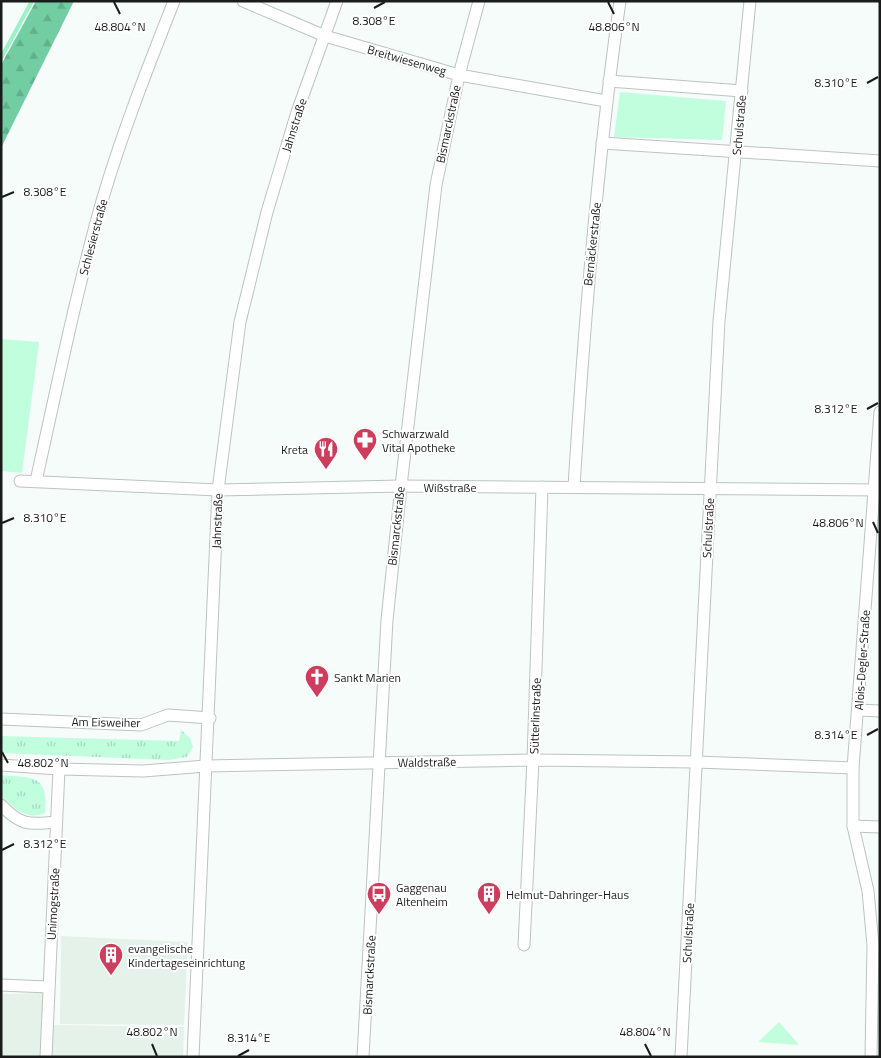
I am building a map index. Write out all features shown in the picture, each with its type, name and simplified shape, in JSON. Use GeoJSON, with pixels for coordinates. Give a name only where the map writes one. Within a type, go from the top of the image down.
{"type":"FeatureCollection","features":[{"type":"Feature","properties":{"kind":"street","name":"Schlesierstraße"},"geometry":{"type":"LineString","coordinates":[[36,481],[75,304],[102,200],[139,89],[174,1]]}},
{"type":"Feature","properties":{"kind":"street","name":"Breitwiesenweg"},"geometry":{"type":"LineString","coordinates":[[243,1],[325,36],[459,75],[606,100]]}},
{"type":"Feature","properties":{"kind":"street","name":"Jahnstraße"},"geometry":{"type":"LineString","coordinates":[[193,1057],[206,766],[210,718],[218,490],[240,322],[267,212],[297,112],[337,1]]}},
{"type":"Feature","properties":{"kind":"street","name":"Bismarckstraße"},"geometry":{"type":"LineString","coordinates":[[364,1057],[387,620],[401,486],[436,185],[459,75],[479,1]]}},
{"type":"Feature","properties":{"kind":"street","name":"Bernäckerstraße"},"geometry":{"type":"LineString","coordinates":[[574,487],[586,296],[606,100],[620,1]]}},
{"type":"Feature","properties":{"kind":"street","name":"Schulstraße"},"geometry":{"type":"LineString","coordinates":[[682,1057],[719,321],[750,1]]}},
{"type":"Feature","properties":{"kind":"street"},"geometry":{"type":"LineString","coordinates":[[609,81],[742,92]]}},
{"type":"Feature","properties":{"kind":"street"},"geometry":{"type":"LineString","coordinates":[[602,143],[880,161]]}},
{"type":"Feature","properties":{"kind":"street","name":"Alois-Degler-Straße"},"geometry":{"type":"LineString","coordinates":[[871,1057],[876,1012],[873,945],[869,900],[852,826],[852,768],[877,490],[880,412]]}},
{"type":"Feature","properties":{"kind":"street","name":"Wißstraße"},"geometry":{"type":"LineString","coordinates":[[20,481],[218,490],[401,486],[877,490]]}},
{"type":"Feature","properties":{"kind":"street","name":"Sütterlinstraße"},"geometry":{"type":"LineString","coordinates":[[524,945],[533,760],[542,487]]}},
{"type":"Feature","properties":{"kind":"street"},"geometry":{"type":"LineString","coordinates":[[858,710],[880,711]]}},
{"type":"Feature","properties":{"kind":"street","name":"Am Eisweiher"},"geometry":{"type":"LineString","coordinates":[[1,719],[141,725],[168,715],[210,718]]}},
{"type":"Feature","properties":{"kind":"street","name":"Waldstraße"},"geometry":{"type":"LineString","coordinates":[[1,765],[143,772],[206,766],[533,760],[696,762],[852,768]]}},
{"type":"Feature","properties":{"kind":"street","name":"Unimogstraße"},"geometry":{"type":"LineString","coordinates":[[46,1057],[59,769]]}},
{"type":"Feature","properties":{"kind":"street"},"geometry":{"type":"LineString","coordinates":[[1,805],[14,819],[38,824],[56,822]]}},
{"type":"Feature","properties":{"kind":"street"},"geometry":{"type":"LineString","coordinates":[[852,826],[880,827]]}},
{"type":"Feature","properties":{"kind":"street"},"geometry":{"type":"LineString","coordinates":[[1,985],[48,987]]}},
{"type":"Feature","properties":{"kind":"shaded area"},"geometry":{"type":"Polygon","coordinates":[[[61,936],[188,942],[184,1025],[60,1024],[61,936]]]}},
{"type":"Feature","properties":{"kind":"shaded area"},"geometry":{"type":"Polygon","coordinates":[[[50,993],[49,1025],[184,1027],[183,1057],[1,1057],[1,994],[50,993]]]}},
{"type":"Feature","properties":{"kind":"green space"},"geometry":{"type":"Polygon","coordinates":[[[36,1],[74,1],[1,148],[1,65],[36,1]]]}},
{"type":"Feature","properties":{"kind":"green space"},"geometry":{"type":"Polygon","coordinates":[[[620,92],[726,101],[722,140],[614,137],[620,92]]]}},
{"type":"Feature","properties":{"kind":"green space"},"geometry":{"type":"Polygon","coordinates":[[[1,339],[39,342],[22,473],[1,471],[1,339]]]}},
{"type":"Feature","properties":{"kind":"green space"},"geometry":{"type":"Polygon","coordinates":[[[181,730],[190,738],[193,747],[187,757],[168,760],[1,753],[1,736],[179,741],[181,730]]]}},
{"type":"Feature","properties":{"kind":"green space"},"geometry":{"type":"Polygon","coordinates":[[[1,775],[36,780],[44,791],[46,800],[45,813],[38,815],[26,814],[11,805],[1,796],[1,775]]]}},
{"type":"Feature","properties":{"kind":"green space"},"geometry":{"type":"Polygon","coordinates":[[[779,1022],[799,1045],[758,1042],[779,1022]]]}},
{"type":"Feature","properties":{"kind":"waterway"},"geometry":{"type":"LineString","coordinates":[[1,58],[32,1]]}},
{"type":"Feature","properties":{"kind":"place","name":"Schwarzwald Vital Apotheke"},"geometry":{"type":"Point","coordinates":[365,461]}},
{"type":"Feature","properties":{"kind":"place","name":"Kreta"},"geometry":{"type":"Point","coordinates":[326,470]}},
{"type":"Feature","properties":{"kind":"place","name":"Sankt Marien"},"geometry":{"type":"Point","coordinates":[317,698]}},
{"type":"Feature","properties":{"kind":"place","name":"Gaggenau Altenheim"},"geometry":{"type":"Point","coordinates":[379,915]}},
{"type":"Feature","properties":{"kind":"place","name":"Helmut-Dahringer-Haus"},"geometry":{"type":"Point","coordinates":[489,915]}},
{"type":"Feature","properties":{"kind":"place","name":"evangelische Kindertageseinrichtung"},"geometry":{"type":"Point","coordinates":[111,976]}}]}
